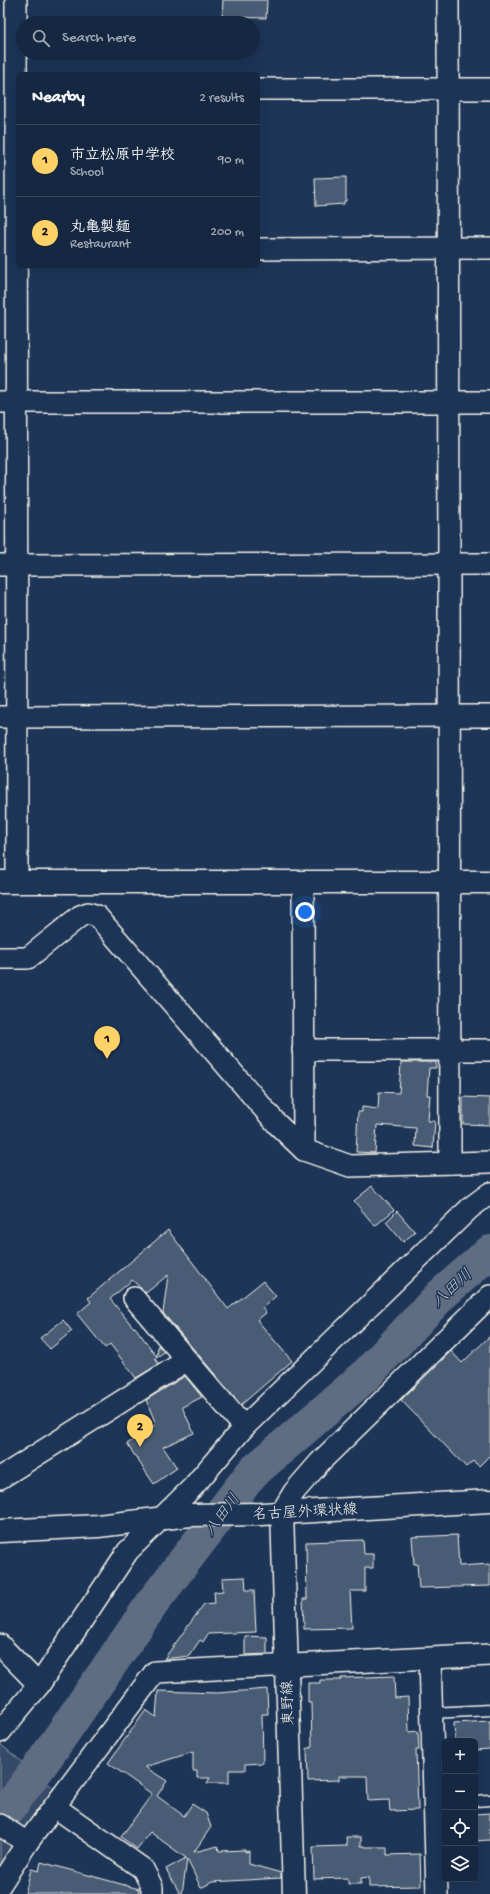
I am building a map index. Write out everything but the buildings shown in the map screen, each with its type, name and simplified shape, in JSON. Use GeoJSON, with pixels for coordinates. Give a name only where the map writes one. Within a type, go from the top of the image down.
{"type":"FeatureCollection","features":[{"type":"Feature","properties":{"kind":"street"},"geometry":{"type":"LineString","coordinates":[[16,0],[11,90],[11,250],[8,402],[8,882],[490,882]]}},
{"type":"Feature","properties":{"kind":"street"},"geometry":{"type":"LineString","coordinates":[[448,0],[448,882],[450,1163]]}},
{"type":"Feature","properties":{"kind":"street"},"geometry":{"type":"LineString","coordinates":[[260,89],[490,89]]}},
{"type":"Feature","properties":{"kind":"street"},"geometry":{"type":"LineString","coordinates":[[260,249],[490,248]]}},
{"type":"Feature","properties":{"kind":"street"},"geometry":{"type":"LineString","coordinates":[[8,402],[490,402]]}},
{"type":"Feature","properties":{"kind":"street"},"geometry":{"type":"LineString","coordinates":[[8,565],[490,564]]}},
{"type":"Feature","properties":{"kind":"street"},"geometry":{"type":"LineString","coordinates":[[8,717],[490,716]]}},
{"type":"Feature","properties":{"kind":"street"},"geometry":{"type":"LineString","coordinates":[[303,882],[304,1150]]}},
{"type":"Feature","properties":{"kind":"street"},"geometry":{"type":"LineString","coordinates":[[0,958],[28,958],[84,914],[88,913],[97,916],[277,1124],[304,1150],[350,1166],[490,1162]]}},
{"type":"Feature","properties":{"kind":"street"},"geometry":{"type":"LineString","coordinates":[[304,1050],[490,1050]]}},
{"type":"Feature","properties":{"kind":"street"},"geometry":{"type":"LineString","coordinates":[[0,1732],[39,1685],[128,1551],[192,1488],[244,1427],[470,1208],[490,1193]]}},
{"type":"Feature","properties":{"kind":"street"},"geometry":{"type":"LineString","coordinates":[[272,1513],[294,1492],[320,1462],[490,1296]]}},
{"type":"Feature","properties":{"kind":"street"},"geometry":{"type":"LineString","coordinates":[[134,1298],[244,1427]]}},
{"type":"Feature","properties":{"kind":"street"},"geometry":{"type":"LineString","coordinates":[[0,1478],[187,1360]]}},
{"type":"Feature","properties":{"kind":"street","name":"名古屋外環状線"},"geometry":{"type":"LineString","coordinates":[[0,1531],[98,1526],[190,1515],[272,1513],[490,1501]]}},
{"type":"Feature","properties":{"kind":"street","name":"東野線"},"geometry":{"type":"LineString","coordinates":[[272,1513],[286,1665],[294,1894]]}},
{"type":"Feature","properties":{"kind":"street"},"geometry":{"type":"LineString","coordinates":[[0,1646],[39,1685]]}},
{"type":"Feature","properties":{"kind":"street"},"geometry":{"type":"LineString","coordinates":[[0,1884],[23,1841],[55,1807],[155,1672],[490,1655]]}},
{"type":"Feature","properties":{"kind":"street"},"geometry":{"type":"LineString","coordinates":[[430,1658],[432,1713],[440,1802],[437,1894]]}},
{"type":"Feature","properties":{"kind":"street"},"geometry":{"type":"LineString","coordinates":[[55,1807],[143,1869],[152,1886],[152,1894]]}},
{"type":"Feature","properties":{"kind":"street"},"geometry":{"type":"LineString","coordinates":[[0,1825],[23,1841]]}},
{"type":"Feature","properties":{"kind":"lane"},"geometry":{"type":"LineString","coordinates":[[432,1713],[490,1710]]}},
{"type":"Feature","properties":{"kind":"lane"},"geometry":{"type":"LineString","coordinates":[[478,1801],[490,1800]]}},
{"type":"Feature","properties":{"kind":"shaded area"},"geometry":{"type":"Polygon","coordinates":[[[0,1744],[56,1790],[0,1869],[0,1744]]]}},
{"type":"Feature","properties":{"kind":"waterway","name":"八田川"},"geometry":{"type":"LineString","coordinates":[[0,1820],[47,1756],[156,1598],[252,1473],[364,1377],[441,1295],[490,1252]]}},
{"type":"Feature","properties":{"kind":"place","name":"市立松原中学校"},"geometry":{"type":"Point","coordinates":[107,1059]}},
{"type":"Feature","properties":{"kind":"place","name":"丸亀製麺"},"geometry":{"type":"Point","coordinates":[140,1447]}}]}
